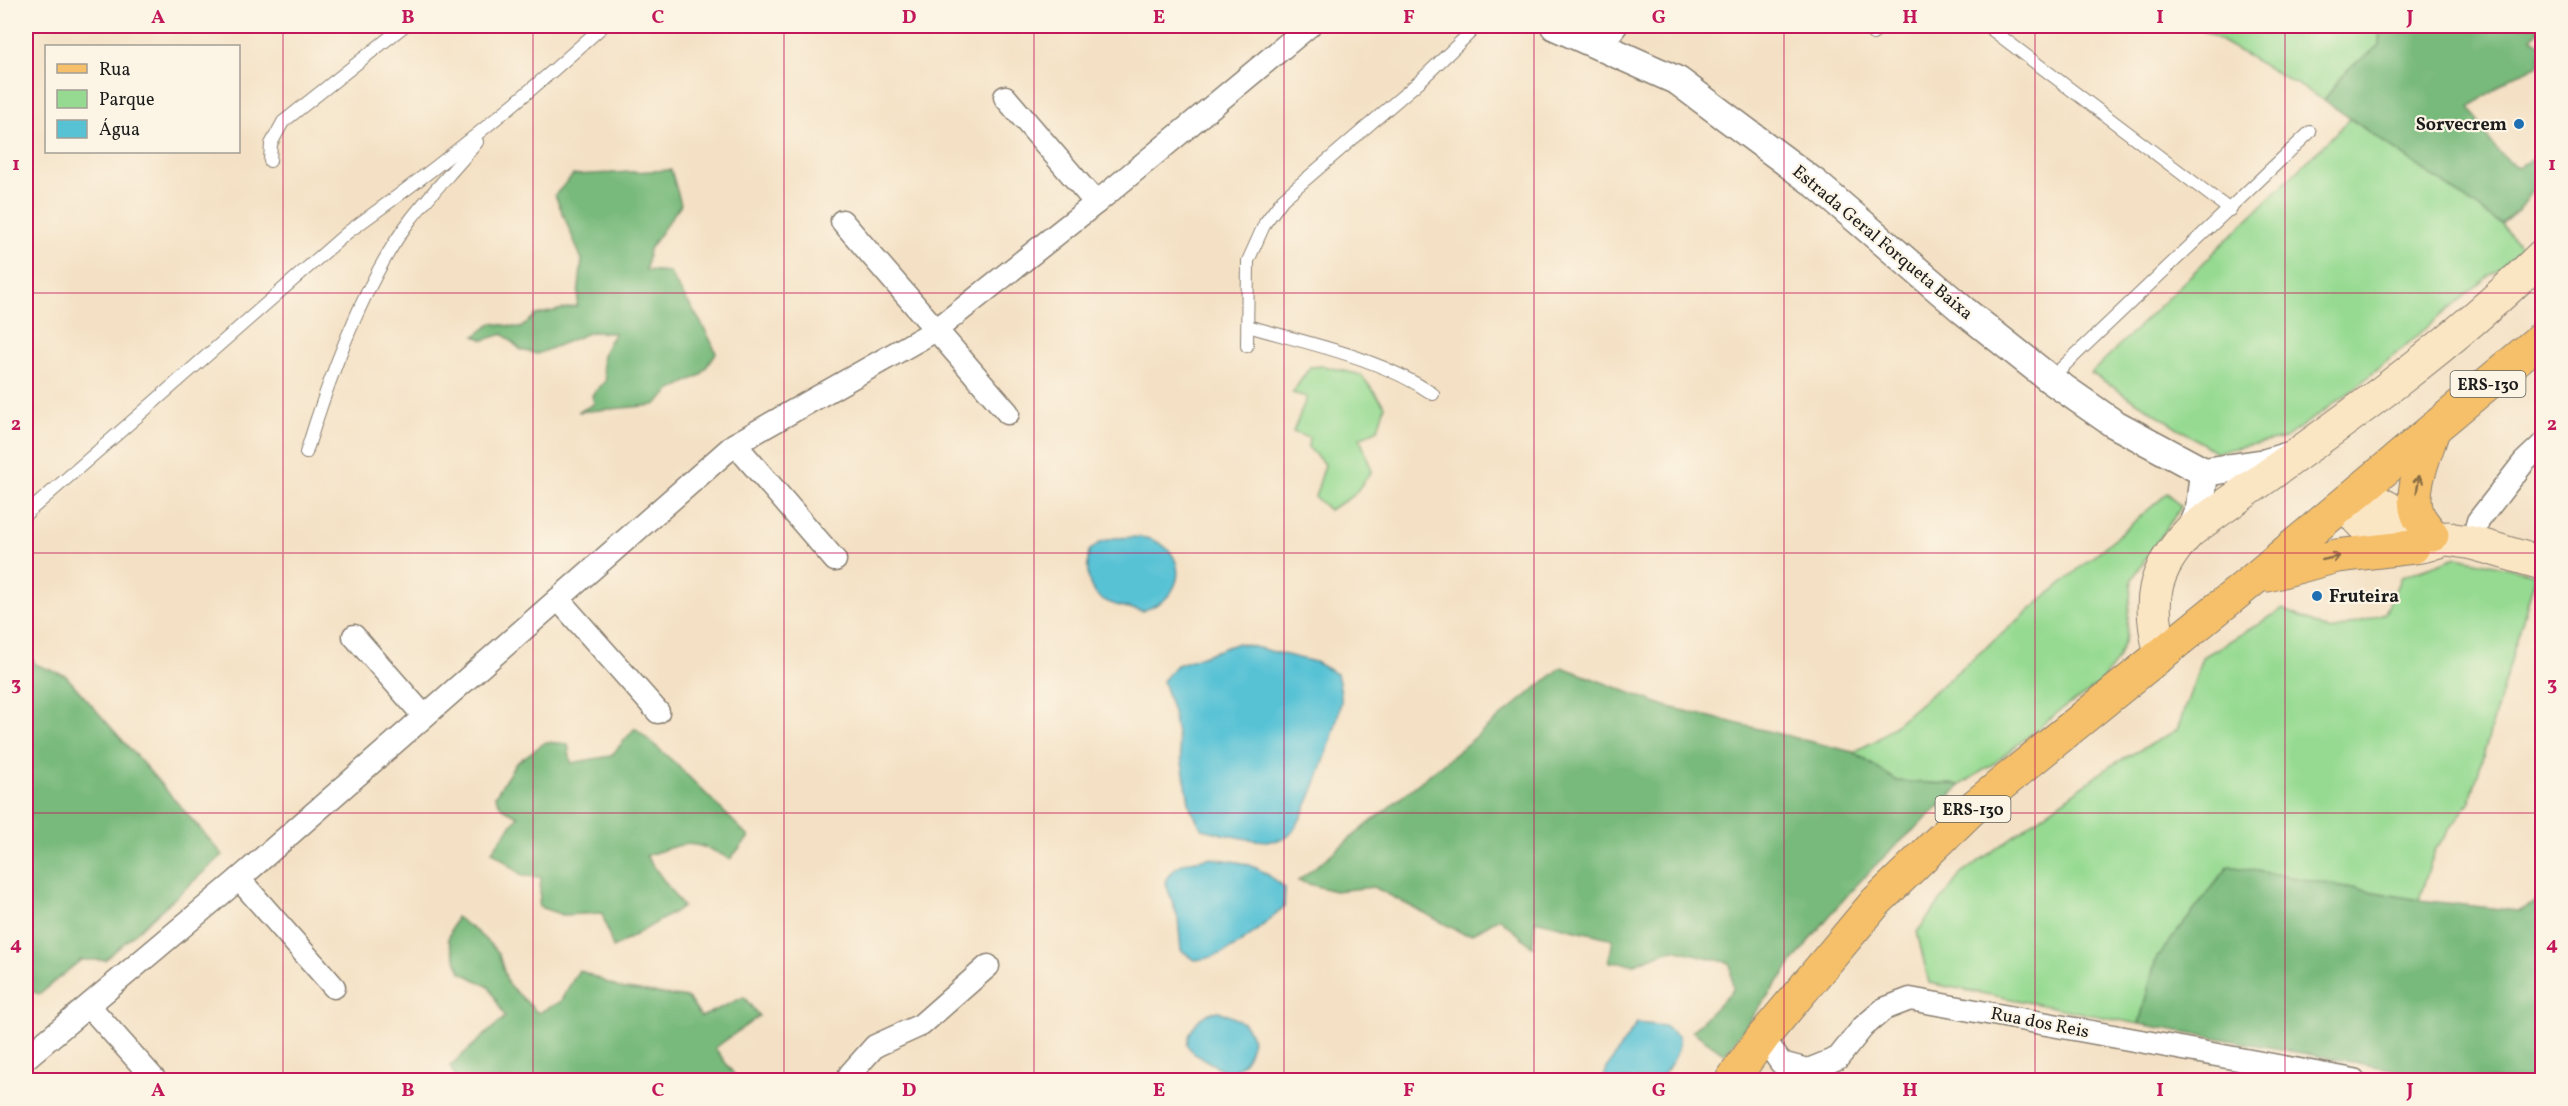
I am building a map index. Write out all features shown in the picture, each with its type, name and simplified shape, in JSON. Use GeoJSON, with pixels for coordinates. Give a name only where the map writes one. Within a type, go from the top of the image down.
{"type":"FeatureCollection","features":[{"type":"Feature","properties":{"kind":"main road"},"geometry":{"type":"LineString","coordinates":[[2162,655],[2153,621],[2156,584],[2171,550],[2190,531],[2372,401],[2511,287],[2542,256]]}},
{"type":"Feature","properties":{"kind":"main road","name":"ERS-130"},"geometry":{"type":"LineString","coordinates":[[1732,1080],[1763,1037],[1876,902],[1976,805],[2350,500],[2542,338]]}},
{"type":"Feature","properties":{"kind":"main road"},"geometry":{"type":"LineString","coordinates":[[2433,430],[2420,473],[2416,501],[2418,515],[2441,541]]}},
{"type":"Feature","properties":{"kind":"main road"},"geometry":{"type":"LineString","coordinates":[[2350,500],[2353,514],[2381,536],[2441,541],[2542,563]]}},
{"type":"Feature","properties":{"kind":"main road"},"geometry":{"type":"LineString","coordinates":[[2254,579],[2337,556],[2441,541]]}},
{"type":"Feature","properties":{"kind":"street"},"geometry":{"type":"LineString","coordinates":[[26,1058],[238,879],[735,444],[936,330],[1096,203],[1309,26]]}},
{"type":"Feature","properties":{"kind":"street","name":"Estrada Geral Forqueta Baixa"},"geometry":{"type":"LineString","coordinates":[[1555,26],[1608,36],[1678,81],[1816,184],[1963,310],[2050,379],[2113,423],[2204,472]]}},
{"type":"Feature","properties":{"kind":"street"},"geometry":{"type":"LineString","coordinates":[[1005,97],[1096,203]]}},
{"type":"Feature","properties":{"kind":"street"},"geometry":{"type":"LineString","coordinates":[[842,221],[1008,413]]}},
{"type":"Feature","properties":{"kind":"street"},"geometry":{"type":"LineString","coordinates":[[735,444],[835,560]]}},
{"type":"Feature","properties":{"kind":"street"},"geometry":{"type":"LineString","coordinates":[[2441,541],[2478,520],[2524,462],[2542,445]]}},
{"type":"Feature","properties":{"kind":"street"},"geometry":{"type":"LineString","coordinates":[[2190,531],[2200,508],[2204,472],[2266,463],[2299,453]]}},
{"type":"Feature","properties":{"kind":"street"},"geometry":{"type":"LineString","coordinates":[[558,599],[658,712]]}},
{"type":"Feature","properties":{"kind":"street"},"geometry":{"type":"LineString","coordinates":[[354,636],[424,716]]}},
{"type":"Feature","properties":{"kind":"street"},"geometry":{"type":"LineString","coordinates":[[238,879],[334,987]]}},
{"type":"Feature","properties":{"kind":"street"},"geometry":{"type":"LineString","coordinates":[[854,1080],[850,1074],[875,1046],[921,1025],[988,966]]}},
{"type":"Feature","properties":{"kind":"street","name":"Rua dos Reis"},"geometry":{"type":"LineString","coordinates":[[1763,1037],[1781,1063],[1808,1070],[1838,1058],[1863,1027],[1884,1009],[1910,999],[2354,1080]]}},
{"type":"Feature","properties":{"kind":"street"},"geometry":{"type":"LineString","coordinates":[[90,1006],[155,1080]]}},
{"type":"Feature","properties":{"kind":"lane"},"geometry":{"type":"LineString","coordinates":[[270,161],[271,144],[282,122],[404,26]]}},
{"type":"Feature","properties":{"kind":"lane"},"geometry":{"type":"LineString","coordinates":[[26,514],[180,376],[292,283],[348,232],[405,192],[491,124],[603,26]]}},
{"type":"Feature","properties":{"kind":"lane"},"geometry":{"type":"LineString","coordinates":[[1247,346],[1248,261],[1265,223],[1283,199],[1421,80],[1477,26]]}},
{"type":"Feature","properties":{"kind":"lane"},"geometry":{"type":"LineString","coordinates":[[1987,26],[2230,210]]}},
{"type":"Feature","properties":{"kind":"lane"},"geometry":{"type":"LineString","coordinates":[[306,453],[327,390],[378,272],[411,219],[491,124]]}},
{"type":"Feature","properties":{"kind":"lane"},"geometry":{"type":"LineString","coordinates":[[2050,379],[2310,132]]}},
{"type":"Feature","properties":{"kind":"lane"},"geometry":{"type":"LineString","coordinates":[[1248,326],[1362,359],[1417,383],[1433,394]]}},
{"type":"Feature","properties":{"kind":"green space"},"geometry":{"type":"Polygon","coordinates":[[[2195,26],[2380,26],[2379,46],[2348,69],[2324,100],[2195,26]]]}},
{"type":"Feature","properties":{"kind":"green space"},"geometry":{"type":"Polygon","coordinates":[[[2380,26],[2542,26],[2532,38],[2542,47],[2539,65],[2513,76],[2470,107],[2490,140],[2509,162],[2517,167],[2532,160],[2542,164],[2542,179],[2518,211],[2501,224],[2324,100],[2348,69],[2379,46],[2380,26]]]}},
{"type":"Feature","properties":{"kind":"green space"},"geometry":{"type":"Polygon","coordinates":[[[2350,119],[2501,224],[2522,248],[2349,393],[2285,438],[2216,452],[2091,373],[2350,119]]]}},
{"type":"Feature","properties":{"kind":"green space"},"geometry":{"type":"Polygon","coordinates":[[[671,170],[681,204],[649,249],[646,270],[669,272],[701,322],[716,353],[701,375],[671,390],[655,405],[578,412],[594,404],[592,395],[606,380],[602,360],[607,345],[615,333],[591,332],[537,354],[521,350],[503,334],[484,340],[475,336],[492,323],[521,328],[536,315],[577,306],[582,260],[555,195],[573,175],[671,170]]]}},
{"type":"Feature","properties":{"kind":"green space"},"geometry":{"type":"Polygon","coordinates":[[[1324,366],[1361,375],[1385,406],[1378,429],[1360,438],[1372,471],[1353,496],[1329,510],[1315,497],[1325,465],[1308,447],[1309,438],[1293,432],[1307,397],[1292,393],[1310,367],[1324,366]]]}},
{"type":"Feature","properties":{"kind":"green space"},"geometry":{"type":"Polygon","coordinates":[[[2168,493],[2181,507],[2132,579],[2126,636],[2118,659],[2098,686],[2062,709],[1996,762],[1961,785],[1897,781],[1853,752],[1877,740],[2168,493]]]}},
{"type":"Feature","properties":{"kind":"green space"},"geometry":{"type":"Polygon","coordinates":[[[2457,557],[2536,574],[2470,801],[2435,850],[2419,900],[2229,866],[2156,959],[2139,1024],[1929,983],[1917,932],[1961,874],[2112,765],[2177,730],[2203,657],[2283,609],[2331,631],[2385,613],[2401,577],[2457,557]]]}},
{"type":"Feature","properties":{"kind":"green space"},"geometry":{"type":"Polygon","coordinates":[[[26,646],[35,664],[66,676],[223,855],[105,960],[81,960],[39,994],[26,989],[26,646]]]}},
{"type":"Feature","properties":{"kind":"green space"},"geometry":{"type":"Polygon","coordinates":[[[1562,667],[1665,706],[1853,752],[1897,781],[1961,785],[1887,854],[1843,900],[1802,950],[1725,1054],[1692,1031],[1733,990],[1730,963],[1673,949],[1634,964],[1609,962],[1613,939],[1535,920],[1533,947],[1499,918],[1472,934],[1464,934],[1374,887],[1334,891],[1298,881],[1562,667]]]}},
{"type":"Feature","properties":{"kind":"green space"},"geometry":{"type":"Polygon","coordinates":[[[635,728],[675,763],[749,837],[730,859],[717,852],[689,844],[646,856],[683,907],[613,948],[602,913],[563,915],[539,907],[541,877],[523,876],[492,851],[518,816],[502,808],[495,796],[516,763],[546,742],[568,744],[571,763],[611,756],[635,728]]]}},
{"type":"Feature","properties":{"kind":"green space"},"geometry":{"type":"Polygon","coordinates":[[[2229,866],[2419,900],[2518,911],[2542,900],[2542,1080],[2453,1080],[2139,1024],[2156,959],[2229,866]]]}},
{"type":"Feature","properties":{"kind":"green space"},"geometry":{"type":"Polygon","coordinates":[[[456,917],[477,932],[498,952],[508,984],[538,1013],[560,1002],[579,970],[619,988],[688,998],[701,1017],[744,997],[759,1016],[715,1048],[738,1080],[457,1080],[450,1066],[505,1017],[489,987],[461,972],[448,939],[456,917]]]}},
{"type":"Feature","properties":{"kind":"water"},"geometry":{"type":"Polygon","coordinates":[[[1114,538],[1146,538],[1157,542],[1172,555],[1178,573],[1172,591],[1164,600],[1143,611],[1106,601],[1092,589],[1089,580],[1089,551],[1101,542],[1114,538]]]}},
{"type":"Feature","properties":{"kind":"water"},"geometry":{"type":"Polygon","coordinates":[[[1238,643],[1315,662],[1337,674],[1341,698],[1339,713],[1320,774],[1294,829],[1287,837],[1280,840],[1246,839],[1202,829],[1190,807],[1173,712],[1163,681],[1175,666],[1238,643]]]}},
{"type":"Feature","properties":{"kind":"water"},"geometry":{"type":"Polygon","coordinates":[[[1208,858],[1250,865],[1266,873],[1285,888],[1284,907],[1254,933],[1232,948],[1208,958],[1195,960],[1181,950],[1178,918],[1165,881],[1178,867],[1208,858]]]}},
{"type":"Feature","properties":{"kind":"water"},"geometry":{"type":"Polygon","coordinates":[[[1219,1011],[1244,1024],[1251,1037],[1250,1052],[1246,1059],[1235,1070],[1228,1073],[1193,1053],[1187,1045],[1197,1022],[1206,1014],[1219,1011]]]}},
{"type":"Feature","properties":{"kind":"water"},"geometry":{"type":"Polygon","coordinates":[[[1637,1023],[1664,1026],[1679,1037],[1678,1049],[1673,1060],[1659,1080],[1603,1080],[1608,1066],[1637,1023]]]}},
{"type":"Feature","properties":{"kind":"place","name":"Sorvecrem"},"geometry":{"type":"Point","coordinates":[2519,124]}},
{"type":"Feature","properties":{"kind":"place","name":"Fruteira"},"geometry":{"type":"Point","coordinates":[2317,596]}}]}
